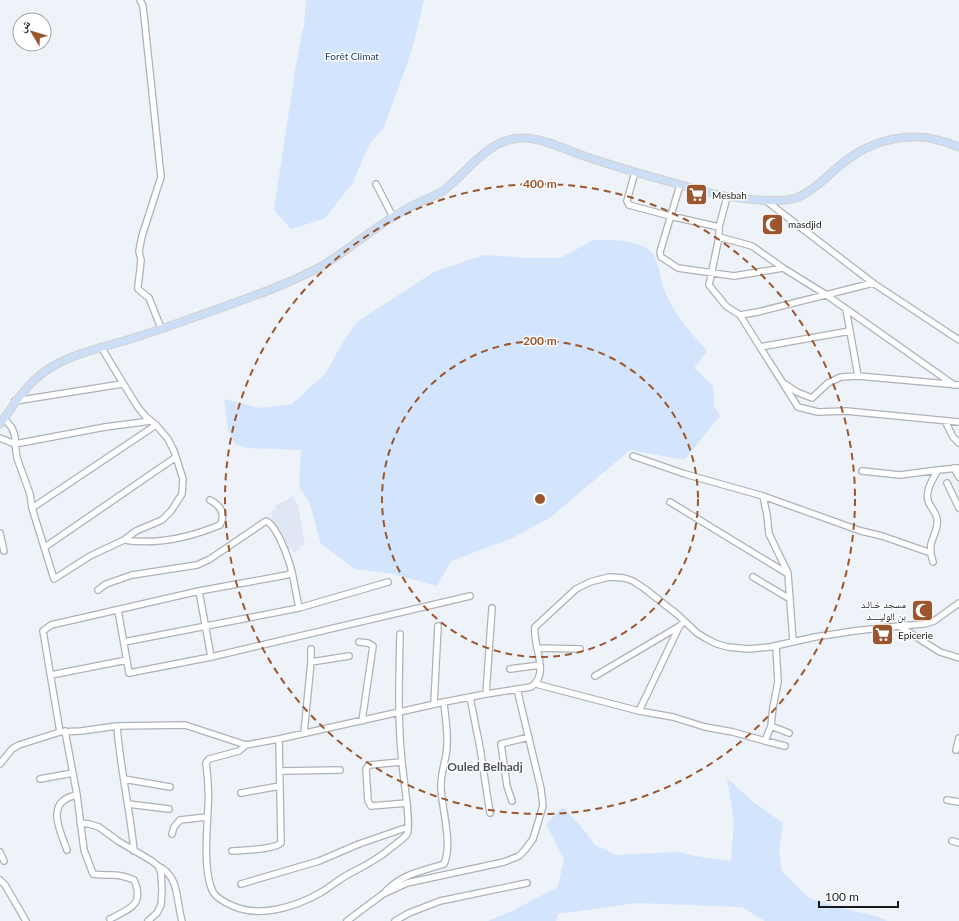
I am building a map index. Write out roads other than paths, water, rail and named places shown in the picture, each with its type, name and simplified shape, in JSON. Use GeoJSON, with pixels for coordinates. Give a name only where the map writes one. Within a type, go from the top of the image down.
{"type":"FeatureCollection","features":[{"type":"Feature","properties":{"kind":"main road"},"geometry":{"type":"LineString","coordinates":[[2,421],[25,389],[55,365],[101,347],[257,295],[295,280],[322,266],[393,216],[435,196],[455,181],[473,162],[484,154],[496,146],[515,139],[536,139],[586,157],[635,172],[727,197],[765,199],[796,198],[822,181],[858,152],[867,147],[896,138],[918,137],[935,139],[959,146]]}},
{"type":"Feature","properties":{"kind":"street"},"geometry":{"type":"LineString","coordinates":[[140,0],[143,6],[161,177],[142,236],[139,251],[141,260],[138,289],[149,298],[161,328]]}},
{"type":"Feature","properties":{"kind":"street"},"geometry":{"type":"LineString","coordinates":[[635,172],[627,201],[629,204],[670,216],[719,227]]}},
{"type":"Feature","properties":{"kind":"street"},"geometry":{"type":"LineString","coordinates":[[376,184],[393,216]]}},
{"type":"Feature","properties":{"kind":"street"},"geometry":{"type":"LineString","coordinates":[[680,185],[660,252],[662,257],[678,268],[734,276],[783,268]]}},
{"type":"Feature","properties":{"kind":"street"},"geometry":{"type":"LineString","coordinates":[[727,197],[719,227],[719,237],[709,285],[726,306],[740,315],[798,406],[818,412],[846,411],[959,422]]}},
{"type":"Feature","properties":{"kind":"street"},"geometry":{"type":"LineString","coordinates":[[765,199],[873,283],[959,340]]}},
{"type":"Feature","properties":{"kind":"street"},"geometry":{"type":"LineString","coordinates":[[719,237],[752,246],[783,268],[825,294],[956,385]]}},
{"type":"Feature","properties":{"kind":"street"},"geometry":{"type":"LineString","coordinates":[[740,315],[758,312],[873,283]]}},
{"type":"Feature","properties":{"kind":"street"},"geometry":{"type":"LineString","coordinates":[[846,309],[858,376]]}},
{"type":"Feature","properties":{"kind":"street"},"geometry":{"type":"LineString","coordinates":[[760,347],[850,331]]}},
{"type":"Feature","properties":{"kind":"street"},"geometry":{"type":"LineString","coordinates":[[2,421],[12,428],[15,436],[17,458],[30,494],[32,508],[54,579],[90,556],[124,540],[136,531],[162,520],[182,494],[183,479],[176,457],[168,439],[137,406],[122,384],[101,347]]}},
{"type":"Feature","properties":{"kind":"street"},"geometry":{"type":"LineString","coordinates":[[785,384],[797,392],[812,398],[828,383],[841,377],[858,376],[956,385]]}},
{"type":"Feature","properties":{"kind":"street"},"geometry":{"type":"LineString","coordinates":[[15,401],[122,384]]}},
{"type":"Feature","properties":{"kind":"street"},"geometry":{"type":"LineString","coordinates":[[944,421],[953,437],[959,443]]}},
{"type":"Feature","properties":{"kind":"street"},"geometry":{"type":"LineString","coordinates":[[0,438],[15,444],[105,427],[154,423]]}},
{"type":"Feature","properties":{"kind":"street"},"geometry":{"type":"LineString","coordinates":[[32,508],[154,423]]}},
{"type":"Feature","properties":{"kind":"street"},"geometry":{"type":"LineString","coordinates":[[633,456],[685,474],[763,496],[861,531],[882,536],[930,553]]}},
{"type":"Feature","properties":{"kind":"street"},"geometry":{"type":"LineString","coordinates":[[45,547],[176,457]]}},
{"type":"Feature","properties":{"kind":"street"},"geometry":{"type":"LineString","coordinates":[[862,471],[900,475],[958,467],[959,477]]}},
{"type":"Feature","properties":{"kind":"street"},"geometry":{"type":"LineString","coordinates":[[933,562],[930,553],[938,518],[927,501],[931,482],[938,470]]}},
{"type":"Feature","properties":{"kind":"street"},"geometry":{"type":"LineString","coordinates":[[947,483],[959,508]]}},
{"type":"Feature","properties":{"kind":"street"},"geometry":{"type":"LineString","coordinates":[[763,496],[769,534],[788,574],[793,641]]}},
{"type":"Feature","properties":{"kind":"street"},"geometry":{"type":"LineString","coordinates":[[124,540],[139,542],[158,541],[196,534],[220,525],[223,520],[222,511],[210,500]]}},
{"type":"Feature","properties":{"kind":"street"},"geometry":{"type":"LineString","coordinates":[[670,502],[788,574]]}},
{"type":"Feature","properties":{"kind":"street"},"geometry":{"type":"LineString","coordinates":[[98,590],[106,584],[132,575],[197,565],[210,559],[266,521],[270,522],[278,537],[292,572],[299,608]]}},
{"type":"Feature","properties":{"kind":"street"},"geometry":{"type":"LineString","coordinates":[[0,533],[4,551]]}},
{"type":"Feature","properties":{"kind":"street"},"geometry":{"type":"LineString","coordinates":[[110,919],[132,908],[138,897],[138,890],[134,880],[124,876],[100,876],[93,874],[84,850],[73,772],[51,675],[44,631],[51,625],[199,591],[287,575],[292,572]]}},
{"type":"Feature","properties":{"kind":"street"},"geometry":{"type":"LineString","coordinates":[[0,764],[12,749],[19,745],[63,732],[117,726],[185,725],[246,745],[362,721],[398,711],[531,687],[536,684],[540,677],[538,648],[534,634],[535,627],[576,589],[590,582],[609,577],[624,578],[633,581],[662,602],[697,633],[717,644],[728,647],[749,649],[776,646],[793,641],[854,631],[924,624],[934,621],[959,603]]}},
{"type":"Feature","properties":{"kind":"street"},"geometry":{"type":"LineString","coordinates":[[753,577],[790,599]]}},
{"type":"Feature","properties":{"kind":"street"},"geometry":{"type":"LineString","coordinates":[[124,642],[299,608],[388,582]]}},
{"type":"Feature","properties":{"kind":"street"},"geometry":{"type":"LineString","coordinates":[[199,591],[211,657]]}},
{"type":"Feature","properties":{"kind":"street"},"geometry":{"type":"LineString","coordinates":[[118,610],[129,673],[211,657],[470,596]]}},
{"type":"Feature","properties":{"kind":"street"},"geometry":{"type":"LineString","coordinates":[[486,694],[492,608]]}},
{"type":"Feature","properties":{"kind":"street"},"geometry":{"type":"LineString","coordinates":[[595,676],[678,627],[684,621]]}},
{"type":"Feature","properties":{"kind":"street"},"geometry":{"type":"LineString","coordinates":[[434,704],[438,626]]}},
{"type":"Feature","properties":{"kind":"street"},"geometry":{"type":"LineString","coordinates":[[899,626],[940,652],[959,658]]}},
{"type":"Feature","properties":{"kind":"street"},"geometry":{"type":"LineString","coordinates":[[639,711],[678,627]]}},
{"type":"Feature","properties":{"kind":"street"},"geometry":{"type":"LineString","coordinates":[[246,745],[239,751],[209,760],[206,763],[206,830],[208,870],[214,893],[231,905],[245,911],[260,911],[295,904],[320,893],[347,875],[376,860],[407,834],[408,827],[398,711],[400,634]]}},
{"type":"Feature","properties":{"kind":"street"},"geometry":{"type":"LineString","coordinates":[[359,642],[368,643],[373,646],[362,721]]}},
{"type":"Feature","properties":{"kind":"street"},"geometry":{"type":"LineString","coordinates":[[765,741],[771,726],[778,682],[776,646]]}},
{"type":"Feature","properties":{"kind":"street"},"geometry":{"type":"LineString","coordinates":[[538,648],[580,649]]}},
{"type":"Feature","properties":{"kind":"street"},"geometry":{"type":"LineString","coordinates":[[304,733],[311,650]]}},
{"type":"Feature","properties":{"kind":"street"},"geometry":{"type":"LineString","coordinates":[[311,662],[349,656]]}},
{"type":"Feature","properties":{"kind":"street"},"geometry":{"type":"LineString","coordinates":[[51,675],[127,660]]}},
{"type":"Feature","properties":{"kind":"street"},"geometry":{"type":"LineString","coordinates":[[510,669],[540,665]]}},
{"type":"Feature","properties":{"kind":"street"},"geometry":{"type":"LineString","coordinates":[[536,684],[639,711],[673,717],[705,727],[785,746]]}},
{"type":"Feature","properties":{"kind":"street"},"geometry":{"type":"LineString","coordinates":[[383,894],[407,883],[504,862],[519,856],[533,839],[542,806],[541,788],[517,689]]}},
{"type":"Feature","properties":{"kind":"street"},"geometry":{"type":"LineString","coordinates":[[470,697],[490,813]]}},
{"type":"Feature","properties":{"kind":"street"},"geometry":{"type":"LineString","coordinates":[[346,921],[405,876],[444,864],[447,858],[445,814],[441,788],[447,745],[444,702]]}},
{"type":"Feature","properties":{"kind":"street"},"geometry":{"type":"LineString","coordinates":[[117,726],[120,760],[128,804],[134,851]]}},
{"type":"Feature","properties":{"kind":"street"},"geometry":{"type":"LineString","coordinates":[[771,726],[789,733]]}},
{"type":"Feature","properties":{"kind":"street"},"geometry":{"type":"LineString","coordinates":[[512,801],[507,786],[500,744],[529,737]]}},
{"type":"Feature","properties":{"kind":"street"},"geometry":{"type":"LineString","coordinates":[[956,750],[959,738]]}},
{"type":"Feature","properties":{"kind":"street"},"geometry":{"type":"LineString","coordinates":[[232,851],[272,847],[280,845],[281,843],[279,739]]}},
{"type":"Feature","properties":{"kind":"street"},"geometry":{"type":"LineString","coordinates":[[402,762],[367,767],[368,801],[371,806],[407,803]]}},
{"type":"Feature","properties":{"kind":"street"},"geometry":{"type":"LineString","coordinates":[[280,771],[340,770]]}},
{"type":"Feature","properties":{"kind":"street"},"geometry":{"type":"LineString","coordinates":[[40,779],[73,772]]}},
{"type":"Feature","properties":{"kind":"street"},"geometry":{"type":"LineString","coordinates":[[124,779],[170,787]]}},
{"type":"Feature","properties":{"kind":"street"},"geometry":{"type":"LineString","coordinates":[[241,793],[280,786]]}},
{"type":"Feature","properties":{"kind":"street"},"geometry":{"type":"LineString","coordinates":[[67,850],[58,822],[58,807],[61,801],[77,795]]}},
{"type":"Feature","properties":{"kind":"street"},"geometry":{"type":"LineString","coordinates":[[947,800],[959,802]]}},
{"type":"Feature","properties":{"kind":"street"},"geometry":{"type":"LineString","coordinates":[[128,804],[168,809]]}},
{"type":"Feature","properties":{"kind":"street"},"geometry":{"type":"LineString","coordinates":[[172,834],[174,827],[180,820],[207,817]]}},
{"type":"Feature","properties":{"kind":"street"},"geometry":{"type":"LineString","coordinates":[[80,823],[99,827],[134,851],[166,870],[173,881],[177,892],[182,921]]}},
{"type":"Feature","properties":{"kind":"street"},"geometry":{"type":"LineString","coordinates":[[241,884],[318,861],[359,844],[408,827]]}},
{"type":"Feature","properties":{"kind":"street"},"geometry":{"type":"LineString","coordinates":[[952,841],[959,843]]}},
{"type":"Feature","properties":{"kind":"street"},"geometry":{"type":"LineString","coordinates":[[0,852],[4,861]]}},
{"type":"Feature","properties":{"kind":"street"},"geometry":{"type":"LineString","coordinates":[[148,921],[157,913],[161,905],[162,883],[161,873],[158,866]]}},
{"type":"Feature","properties":{"kind":"street"},"geometry":{"type":"LineString","coordinates":[[0,880],[5,885],[26,921]]}},
{"type":"Feature","properties":{"kind":"street"},"geometry":{"type":"LineString","coordinates":[[395,921],[409,913],[440,901],[527,883]]}},
{"type":"Feature","properties":{"kind":"place","name":"Mesbah"},"geometry":{"type":"Point","coordinates":[697,195]}},
{"type":"Feature","properties":{"kind":"place","name":"masdjid"},"geometry":{"type":"Point","coordinates":[773,224]}},
{"type":"Feature","properties":{"kind":"place","name":"مسجد خـالـد بن الوليــــد"},"geometry":{"type":"Point","coordinates":[922,610]}},
{"type":"Feature","properties":{"kind":"place","name":"Epicerie"},"geometry":{"type":"Point","coordinates":[883,635]}},
{"type":"Feature","properties":{"kind":"district","name":"Ouled Belhadj"},"geometry":{"type":"Point","coordinates":[485,767]}},
{"type":"Feature","properties":{"kind":"park label","name":"Forêt Climat"},"geometry":{"type":"Point","coordinates":[352,56]}}]}
